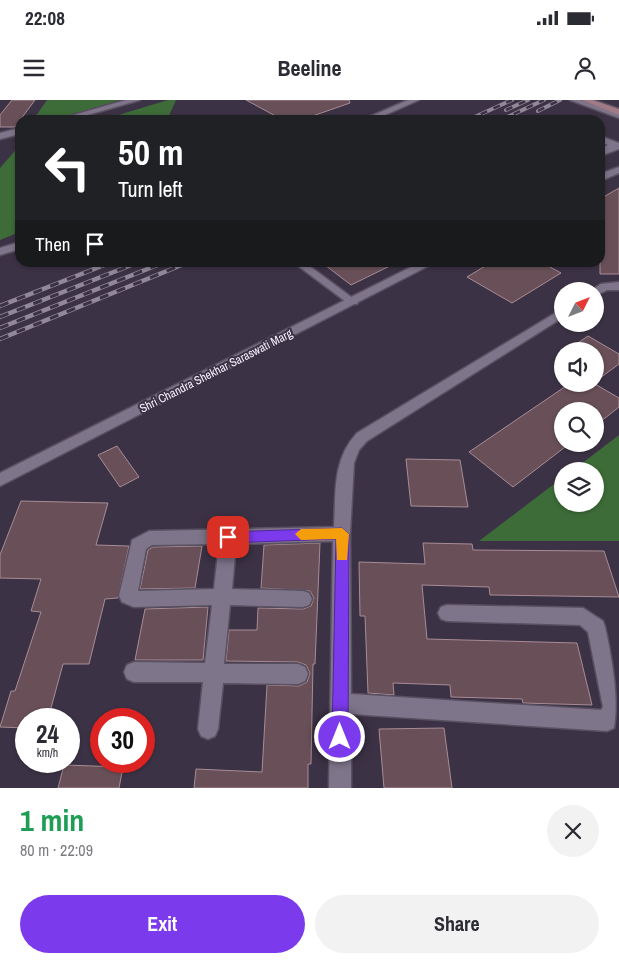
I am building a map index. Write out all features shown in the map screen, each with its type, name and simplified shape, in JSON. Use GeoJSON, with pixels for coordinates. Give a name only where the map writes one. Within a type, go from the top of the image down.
{"type":"FeatureCollection","features":[{"type":"Feature","properties":{"kind":"main road"},"geometry":{"type":"LineString","coordinates":[[585,100],[619,112]]}},
{"type":"Feature","properties":{"kind":"main road"},"geometry":{"type":"LineString","coordinates":[[610,100],[619,103]]}},
{"type":"Feature","properties":{"kind":"street"},"geometry":{"type":"LineString","coordinates":[[79,115],[136,100]]}},
{"type":"Feature","properties":{"kind":"street"},"geometry":{"type":"LineString","coordinates":[[378,115],[415,100]]}},
{"type":"Feature","properties":{"kind":"street"},"geometry":{"type":"LineString","coordinates":[[0,136],[15,132]]}},
{"type":"Feature","properties":{"kind":"street"},"geometry":{"type":"LineString","coordinates":[[605,147],[618,146]]}},
{"type":"Feature","properties":{"kind":"street"},"geometry":{"type":"LineString","coordinates":[[605,176],[619,170]]}},
{"type":"Feature","properties":{"kind":"street"},"geometry":{"type":"LineString","coordinates":[[0,252],[15,247]]}},
{"type":"Feature","properties":{"kind":"street","name":"Shri Chandra Shekhar Saraswati Marg"},"geometry":{"type":"LineString","coordinates":[[0,480],[422,267]]}},
{"type":"Feature","properties":{"kind":"street"},"geometry":{"type":"LineString","coordinates":[[604,288],[619,286]]}},
{"type":"Feature","properties":{"kind":"street"},"geometry":{"type":"LineString","coordinates":[[340,788],[342,534],[346,463],[353,447],[362,437],[554,318]]}},
{"type":"Feature","properties":{"kind":"street"},"geometry":{"type":"LineString","coordinates":[[303,599],[222,597],[134,599],[128,596],[138,544],[149,538],[342,534]]}},
{"type":"Feature","properties":{"kind":"street"},"geometry":{"type":"LineString","coordinates":[[208,729],[228,537]]}},
{"type":"Feature","properties":{"kind":"street"},"geometry":{"type":"LineString","coordinates":[[340,704],[607,721],[613,708],[596,628],[583,618],[447,613]]}},
{"type":"Feature","properties":{"kind":"street"},"geometry":{"type":"LineString","coordinates":[[134,672],[298,674]]}},
{"type":"Feature","properties":{"kind":"lane"},"geometry":{"type":"LineString","coordinates":[[573,100],[619,116]]}},
{"type":"Feature","properties":{"kind":"lane"},"geometry":{"type":"LineString","coordinates":[[303,267],[353,302]]}},
{"type":"Feature","properties":{"kind":"green space"},"geometry":{"type":"Polygon","coordinates":[[[47,100],[120,100],[70,115],[36,115],[47,100]]]}},
{"type":"Feature","properties":{"kind":"green space"},"geometry":{"type":"Polygon","coordinates":[[[168,100],[176,100],[169,115],[118,115],[168,100]]]}},
{"type":"Feature","properties":{"kind":"green space"},"geometry":{"type":"Polygon","coordinates":[[[15,151],[15,234],[0,240],[0,168],[15,151]]]}},
{"type":"Feature","properties":{"kind":"green space"},"geometry":{"type":"Polygon","coordinates":[[[619,435],[619,541],[479,541],[554,484],[554,512],[604,512],[604,462],[584,462],[597,452],[604,452],[604,446],[619,435]]]}},
{"type":"Feature","properties":{"kind":"building"},"geometry":{"type":"Polygon","coordinates":[[[12,100],[35,100],[24,115],[15,115],[15,127],[0,127],[0,115],[12,100]]]}},
{"type":"Feature","properties":{"kind":"building"},"geometry":{"type":"Polygon","coordinates":[[[246,100],[349,100],[350,103],[315,115],[274,115],[246,100]]]}},
{"type":"Feature","properties":{"kind":"building"},"geometry":{"type":"Polygon","coordinates":[[[619,188],[619,274],[600,274],[600,267],[605,267],[605,196],[619,188]]]}},
{"type":"Feature","properties":{"kind":"building"},"geometry":{"type":"Polygon","coordinates":[[[328,267],[388,267],[351,285],[328,267]]]}},
{"type":"Feature","properties":{"kind":"building"},"geometry":{"type":"Polygon","coordinates":[[[484,267],[550,267],[561,273],[512,303],[467,277],[484,267]]]}},
{"type":"Feature","properties":{"kind":"building"},"geometry":{"type":"Polygon","coordinates":[[[588,336],[598,342],[579,342],[588,336]]]}},
{"type":"Feature","properties":{"kind":"building"},"geometry":{"type":"Polygon","coordinates":[[[604,345],[619,354],[619,364],[604,375],[604,345]]]}},
{"type":"Feature","properties":{"kind":"building"},"geometry":{"type":"Polygon","coordinates":[[[604,389],[619,398],[619,407],[604,419],[604,402],[554,402],[554,452],[559,452],[513,487],[469,452],[557,392],[604,392],[604,389]]]}},
{"type":"Feature","properties":{"kind":"building"},"geometry":{"type":"Polygon","coordinates":[[[117,446],[139,477],[120,487],[98,455],[117,446]]]}},
{"type":"Feature","properties":{"kind":"building"},"geometry":{"type":"Polygon","coordinates":[[[406,459],[460,460],[468,507],[411,506],[406,459]]]}},
{"type":"Feature","properties":{"kind":"building"},"geometry":{"type":"Polygon","coordinates":[[[21,501],[108,503],[96,545],[129,546],[118,598],[105,599],[89,664],[63,664],[51,708],[15,708],[15,728],[0,727],[11,691],[15,691],[41,612],[31,611],[41,579],[0,578],[0,555],[21,501]]]}},
{"type":"Feature","properties":{"kind":"building"},"geometry":{"type":"Polygon","coordinates":[[[320,543],[315,664],[313,664],[311,764],[308,764],[308,788],[194,788],[196,769],[262,772],[267,685],[299,686],[307,682],[310,673],[306,665],[298,662],[226,661],[229,630],[257,630],[258,608],[303,609],[311,606],[314,598],[310,591],[261,588],[264,545],[320,543]]]}},
{"type":"Feature","properties":{"kind":"building"},"geometry":{"type":"Polygon","coordinates":[[[423,543],[472,544],[473,550],[604,551],[619,597],[490,595],[489,587],[422,585],[427,639],[577,643],[592,705],[523,703],[522,699],[451,697],[450,685],[393,683],[394,695],[368,693],[365,616],[360,616],[359,562],[425,564],[423,543]]]}},
{"type":"Feature","properties":{"kind":"building"},"geometry":{"type":"Polygon","coordinates":[[[202,546],[195,588],[140,589],[148,550],[153,547],[202,546]]]}},
{"type":"Feature","properties":{"kind":"building"},"geometry":{"type":"Polygon","coordinates":[[[208,607],[203,660],[135,660],[145,609],[208,607]]]}},
{"type":"Feature","properties":{"kind":"building"},"geometry":{"type":"Polygon","coordinates":[[[444,728],[452,788],[384,788],[379,729],[444,728]]]}},
{"type":"Feature","properties":{"kind":"building"},"geometry":{"type":"Polygon","coordinates":[[[80,766],[90,766],[90,773],[122,773],[119,788],[58,788],[62,773],[80,773],[80,766]]]}},
{"type":"Feature","properties":{"kind":"railway"},"geometry":{"type":"LineString","coordinates":[[479,115],[512,100]]}},
{"type":"Feature","properties":{"kind":"railway"},"geometry":{"type":"LineString","coordinates":[[506,110],[528,100]]}},
{"type":"Feature","properties":{"kind":"railway"},"geometry":{"type":"LineString","coordinates":[[512,115],[544,100]]}},
{"type":"Feature","properties":{"kind":"railway"},"geometry":{"type":"LineString","coordinates":[[538,111],[560,100]]}},
{"type":"Feature","properties":{"kind":"railway"},"geometry":{"type":"LineString","coordinates":[[0,306],[99,267]]}},
{"type":"Feature","properties":{"kind":"railway"},"geometry":{"type":"LineString","coordinates":[[0,317],[126,267]]}},
{"type":"Feature","properties":{"kind":"railway"},"geometry":{"type":"LineString","coordinates":[[0,328],[152,267]]}},
{"type":"Feature","properties":{"kind":"railway"},"geometry":{"type":"LineString","coordinates":[[0,339],[177,267]]}},
{"type":"Feature","properties":{"kind":"slow traffic"},"geometry":{"type":"LineString","coordinates":[[301,534],[342,534],[342,556]]}},
{"type":"Feature","properties":{"kind":"route"},"geometry":{"type":"LineString","coordinates":[[228,537],[342,534],[340,737]]}}]}
